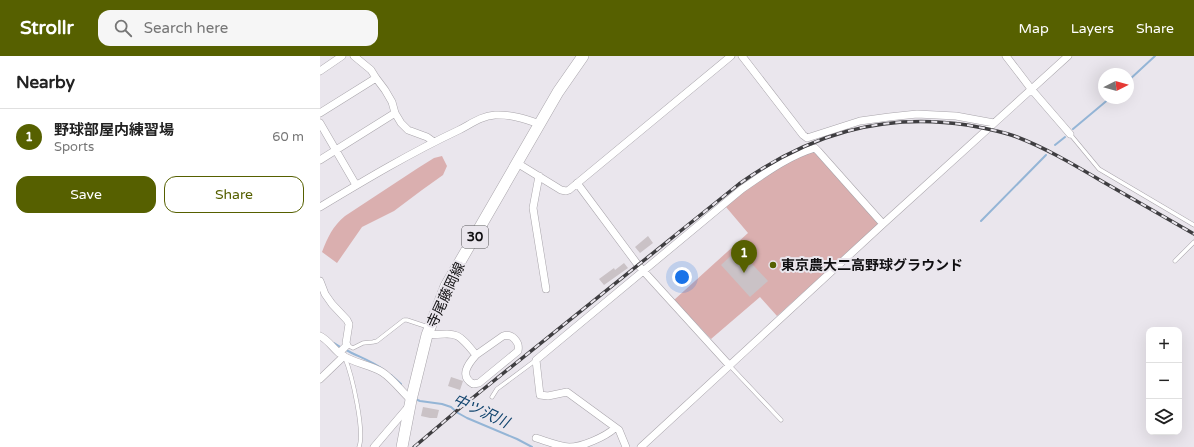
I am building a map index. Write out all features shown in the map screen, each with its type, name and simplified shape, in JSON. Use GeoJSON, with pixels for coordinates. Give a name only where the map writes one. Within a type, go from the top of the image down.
{"type":"FeatureCollection","features":[{"type":"Feature","properties":{"kind":"main road","name":"寺尾藤岡線"},"geometry":{"type":"LineString","coordinates":[[402,447],[428,331],[446,286],[558,92],[582,56]]}},
{"type":"Feature","properties":{"kind":"main road","name":"寺尾藤岡線"},"geometry":{"type":"LineString","coordinates":[[558,92],[591,56]]}},
{"type":"Feature","properties":{"kind":"street"},"geometry":{"type":"LineString","coordinates":[[320,71],[342,56]]}},
{"type":"Feature","properties":{"kind":"street"},"geometry":{"type":"LineString","coordinates":[[354,56],[371,70],[392,102],[395,113],[401,123],[408,130],[427,137],[434,142]]}},
{"type":"Feature","properties":{"kind":"street"},"geometry":{"type":"LineString","coordinates":[[518,163],[561,190],[569,190],[731,56]]}},
{"type":"Feature","properties":{"kind":"street"},"geometry":{"type":"LineString","coordinates":[[742,56],[807,138],[860,121],[889,116],[937,114],[994,123]]}},
{"type":"Feature","properties":{"kind":"street"},"geometry":{"type":"LineString","coordinates":[[1006,56],[1032,90],[1070,134]]}},
{"type":"Feature","properties":{"kind":"street"},"geometry":{"type":"LineString","coordinates":[[640,447],[1068,56]]}},
{"type":"Feature","properties":{"kind":"street"},"geometry":{"type":"LineString","coordinates":[[320,113],[376,78]]}},
{"type":"Feature","properties":{"kind":"street"},"geometry":{"type":"LineString","coordinates":[[320,160],[395,113]]}},
{"type":"Feature","properties":{"kind":"street"},"geometry":{"type":"LineString","coordinates":[[320,207],[406,156],[468,126],[483,117],[508,115],[540,124]]}},
{"type":"Feature","properties":{"kind":"street"},"geometry":{"type":"LineString","coordinates":[[320,124],[356,185]]}},
{"type":"Feature","properties":{"kind":"street"},"geometry":{"type":"LineString","coordinates":[[626,447],[619,430],[614,428],[567,392],[548,396],[540,395],[536,360],[742,189],[768,171],[793,157],[815,148],[883,224]]}},
{"type":"Feature","properties":{"kind":"street"},"geometry":{"type":"LineString","coordinates":[[539,176],[533,208],[546,289]]}},
{"type":"Feature","properties":{"kind":"street"},"geometry":{"type":"LineString","coordinates":[[577,184],[638,265],[729,365]]}},
{"type":"Feature","properties":{"kind":"street"},"geometry":{"type":"LineString","coordinates":[[320,281],[325,294],[349,324],[347,345],[342,354],[320,379]]}},
{"type":"Feature","properties":{"kind":"street"},"geometry":{"type":"LineString","coordinates":[[428,331],[454,334],[464,340],[476,355]]}},
{"type":"Feature","properties":{"kind":"street"},"geometry":{"type":"LineString","coordinates":[[506,335],[512,337],[519,346],[518,351],[512,356],[479,383],[473,384],[466,378],[466,373],[469,363],[476,355],[506,335]]}},
{"type":"Feature","properties":{"kind":"street"},"geometry":{"type":"LineString","coordinates":[[320,336],[325,338],[342,354],[354,361],[381,371],[412,398],[374,447]]}},
{"type":"Feature","properties":{"kind":"street"},"geometry":{"type":"LineString","coordinates":[[536,438],[570,447],[590,443],[610,432],[614,428]]}},
{"type":"Feature","properties":{"kind":"lane"},"geometry":{"type":"LineString","coordinates":[[1070,134],[1099,169],[1194,225]]}},
{"type":"Feature","properties":{"kind":"lane"},"geometry":{"type":"LineString","coordinates":[[1175,262],[1194,242]]}},
{"type":"Feature","properties":{"kind":"lane"},"geometry":{"type":"LineString","coordinates":[[347,345],[353,348],[362,343],[377,341],[404,320],[428,331]]}},
{"type":"Feature","properties":{"kind":"lane"},"geometry":{"type":"LineString","coordinates":[[342,354],[349,368],[358,408],[361,444],[359,447]]}},
{"type":"Feature","properties":{"kind":"lane"},"geometry":{"type":"LineString","coordinates":[[492,398],[496,389],[536,360]]}},
{"type":"Feature","properties":{"kind":"lane"},"geometry":{"type":"LineString","coordinates":[[729,365],[781,420]]}},
{"type":"Feature","properties":{"kind":"shaded area","name":"東京農大二高野球グラウンド"},"geometry":{"type":"Polygon","coordinates":[[[814,152],[879,224],[777,316],[760,297],[711,339],[674,300],[748,233],[726,207],[748,187],[777,168],[814,152]]]}},
{"type":"Feature","properties":{"kind":"shaded area"},"geometry":{"type":"Polygon","coordinates":[[[442,156],[447,166],[443,175],[394,211],[362,227],[337,263],[322,252],[331,232],[345,216],[434,158],[442,156]]]}},
{"type":"Feature","properties":{"kind":"building"},"geometry":{"type":"Polygon","coordinates":[[[648,236],[653,243],[640,253],[635,247],[648,236]]]}},
{"type":"Feature","properties":{"kind":"building"},"geometry":{"type":"Polygon","coordinates":[[[738,249],[768,281],[750,297],[721,265],[738,249]]]}},
{"type":"Feature","properties":{"kind":"building"},"geometry":{"type":"Polygon","coordinates":[[[624,263],[628,268],[604,285],[599,279],[624,263]]]}},
{"type":"Feature","properties":{"kind":"building"},"geometry":{"type":"Polygon","coordinates":[[[451,377],[463,381],[460,390],[448,386],[451,377]]]}},
{"type":"Feature","properties":{"kind":"building"},"geometry":{"type":"Polygon","coordinates":[[[423,407],[439,410],[437,418],[421,416],[423,407]]]}},
{"type":"Feature","properties":{"kind":"waterway"},"geometry":{"type":"LineString","coordinates":[[1134,75],[1155,56]]}},
{"type":"Feature","properties":{"kind":"waterway"},"geometry":{"type":"LineString","coordinates":[[1073,129],[1103,104]]}},
{"type":"Feature","properties":{"kind":"waterway"},"geometry":{"type":"LineString","coordinates":[[1055,145],[1065,137]]}},
{"type":"Feature","properties":{"kind":"waterway"},"geometry":{"type":"LineString","coordinates":[[981,221],[1046,155]]}},
{"type":"Feature","properties":{"kind":"waterway","name":"中ツ沢川"},"geometry":{"type":"LineString","coordinates":[[334,343],[342,348]]}},
{"type":"Feature","properties":{"kind":"waterway","name":"中ツ沢川"},"geometry":{"type":"LineString","coordinates":[[346,350],[384,370]]}},
{"type":"Feature","properties":{"kind":"waterway","name":"中ツ沢川"},"geometry":{"type":"LineString","coordinates":[[391,375],[401,384]]}},
{"type":"Feature","properties":{"kind":"waterway","name":"中ツ沢川"},"geometry":{"type":"LineString","coordinates":[[415,399],[451,407],[467,418],[532,447]]}},
{"type":"Feature","properties":{"kind":"railway"},"geometry":{"type":"LineString","coordinates":[[414,447],[460,408],[739,184],[792,152],[819,140],[847,131],[876,125],[905,122],[936,122],[967,125],[1005,133],[1040,147],[1062,158],[1194,234]]}},
{"type":"Feature","properties":{"kind":"place","name":"東京農大二高野球グラウンド"},"geometry":{"type":"Point","coordinates":[773,265]}},
{"type":"Feature","properties":{"kind":"place","name":"野球部屋内練習場"},"geometry":{"type":"Point","coordinates":[744,273]}}]}
